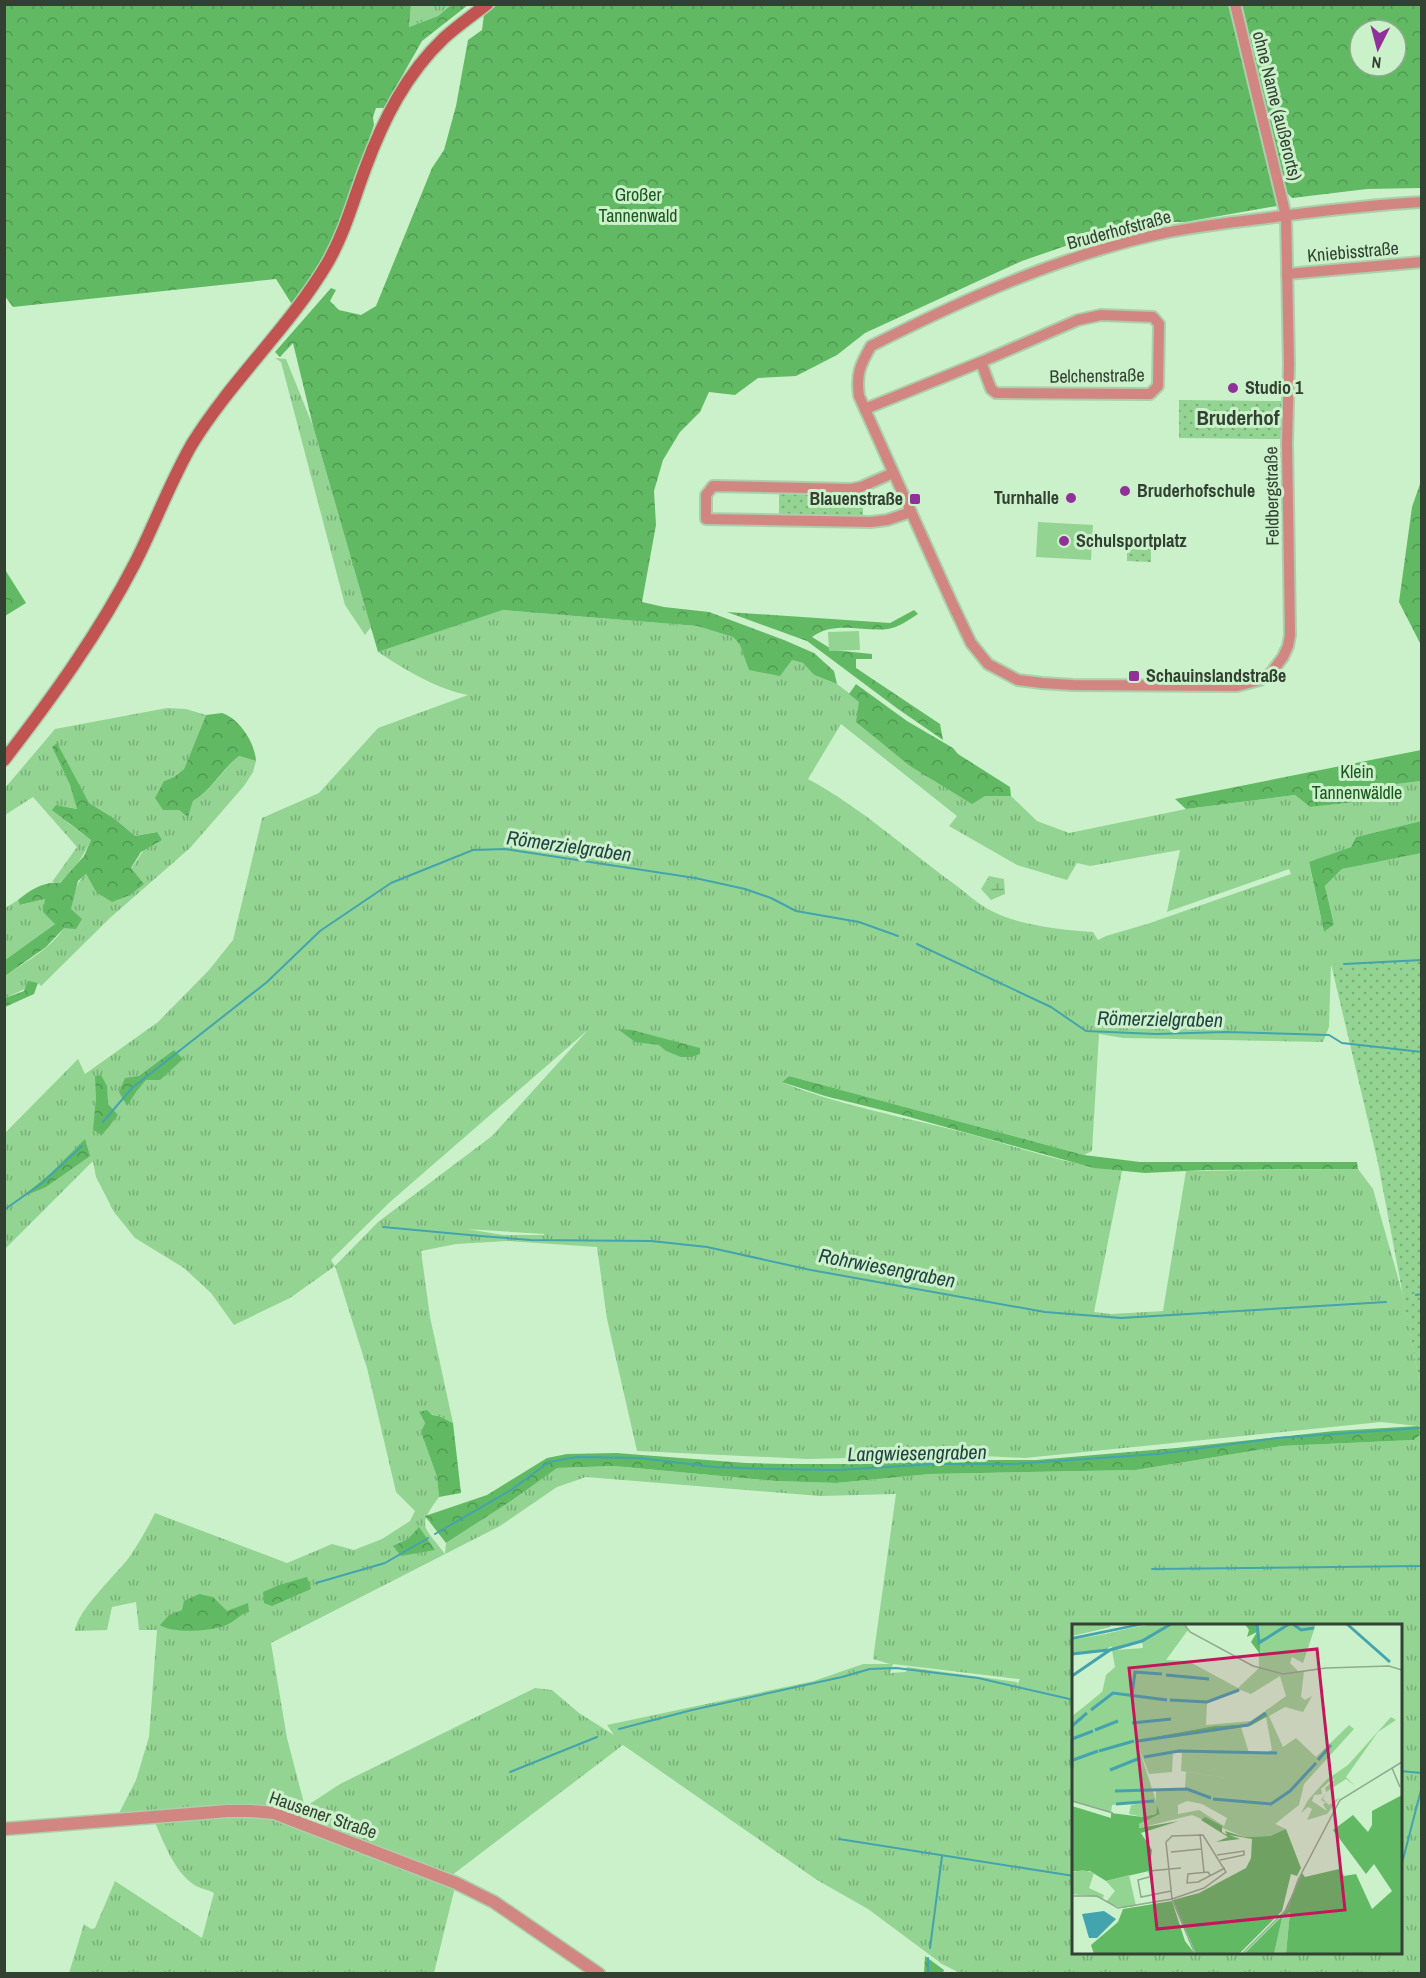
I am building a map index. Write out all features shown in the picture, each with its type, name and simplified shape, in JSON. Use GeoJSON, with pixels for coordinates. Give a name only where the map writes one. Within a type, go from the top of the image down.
{"type":"FeatureCollection","features":[{"type":"Feature","properties":{"kind":"main road"},"geometry":{"type":"LineString","coordinates":[[4,760],[107,614],[136,562],[193,443],[238,380],[302,301],[328,262],[346,224],[365,168],[397,96],[424,59],[446,36],[487,4]]}},
{"type":"Feature","properties":{"kind":"street","name":"ohne Name (außerorts)"},"geometry":{"type":"LineString","coordinates":[[1235,4],[1286,216]]}},
{"type":"Feature","properties":{"kind":"street","name":"Bruderhofstraße"},"geometry":{"type":"LineString","coordinates":[[865,409],[860,396],[858,373],[860,364],[872,346],[913,325],[1036,272],[1164,233],[1381,204],[1422,202]]}},
{"type":"Feature","properties":{"kind":"street","name":"Feldbergstraße"},"geometry":{"type":"LineString","coordinates":[[911,512],[971,643],[988,664],[1018,680],[1073,685],[1237,686],[1260,680],[1271,673],[1288,646],[1290,634],[1286,216]]}},
{"type":"Feature","properties":{"kind":"street","name":"Kniebisstraße"},"geometry":{"type":"LineString","coordinates":[[1287,274],[1422,262]]}},
{"type":"Feature","properties":{"kind":"street","name":"Belchenstraße"},"geometry":{"type":"LineString","coordinates":[[865,409],[1078,320],[1101,315],[1154,317],[1159,324],[1158,387],[1150,394],[996,393],[991,389],[981,362]]}},
{"type":"Feature","properties":{"kind":"street"},"geometry":{"type":"LineString","coordinates":[[865,409],[911,512],[887,520],[871,522],[706,519],[706,495],[713,486],[851,489],[893,473]]}},
{"type":"Feature","properties":{"kind":"street","name":"Hausener Straße"},"geometry":{"type":"LineString","coordinates":[[4,1829],[228,1811],[274,1813],[456,1883],[494,1902],[599,1974]]}},
{"type":"Feature","properties":{"kind":"green space"},"geometry":{"type":"Polygon","coordinates":[[[4,5],[411,5],[409,27],[438,16],[451,5],[468,5],[422,41],[384,108],[376,108],[373,117],[374,125],[335,237],[293,306],[276,279],[13,307],[4,295],[4,5]]]}},
{"type":"Feature","properties":{"kind":"green space"},"geometry":{"type":"Polygon","coordinates":[[[411,5],[451,5],[438,16],[409,27],[411,5]]]}},
{"type":"Feature","properties":{"kind":"green space","name":"Großer Tannenwald"},"geometry":{"type":"Polygon","coordinates":[[[497,5],[1231,5],[1278,200],[1277,206],[1185,222],[1162,222],[1148,219],[1081,235],[1077,242],[1022,261],[865,333],[837,355],[796,376],[758,378],[735,395],[709,392],[700,412],[680,432],[663,460],[654,491],[656,525],[642,602],[709,612],[784,640],[814,653],[834,671],[837,684],[814,675],[803,663],[792,660],[780,676],[749,670],[740,645],[733,637],[697,626],[503,610],[378,652],[313,426],[293,343],[280,357],[275,352],[331,288],[336,290],[330,301],[339,310],[361,315],[376,306],[432,168],[444,150],[456,106],[468,40],[482,30],[484,14],[497,5]]]}},
{"type":"Feature","properties":{"kind":"green space"},"geometry":{"type":"Polygon","coordinates":[[[1242,5],[1421,5],[1421,188],[1367,189],[1292,198],[1286,192],[1242,5]]]}},
{"type":"Feature","properties":{"kind":"green space"},"geometry":{"type":"Polygon","coordinates":[[[275,358],[286,359],[313,426],[371,627],[365,635],[345,605],[281,362],[275,358]]]}},
{"type":"Feature","properties":{"kind":"green space"},"geometry":{"type":"Polygon","coordinates":[[[1179,400],[1282,401],[1281,439],[1179,438],[1179,400]]]}},
{"type":"Feature","properties":{"kind":"green space"},"geometry":{"type":"Polygon","coordinates":[[[1421,481],[1421,645],[1399,602],[1412,507],[1421,481]]]}},
{"type":"Feature","properties":{"kind":"green space"},"geometry":{"type":"Polygon","coordinates":[[[779,491],[863,493],[863,517],[779,518],[779,491]]]}},
{"type":"Feature","properties":{"kind":"green space","name":"Schulsportplatz"},"geometry":{"type":"Polygon","coordinates":[[[1038,522],[1093,525],[1091,560],[1036,557],[1038,522]]]}},
{"type":"Feature","properties":{"kind":"green space"},"geometry":{"type":"Polygon","coordinates":[[[1127,539],[1151,540],[1151,562],[1127,561],[1127,539]]]}},
{"type":"Feature","properties":{"kind":"green space"},"geometry":{"type":"Polygon","coordinates":[[[4,568],[26,603],[5,616],[4,616],[4,568]]]}},
{"type":"Feature","properties":{"kind":"green space"},"geometry":{"type":"Polygon","coordinates":[[[503,610],[697,626],[733,637],[740,645],[803,663],[814,675],[837,684],[985,796],[1011,796],[1037,821],[1069,833],[1186,809],[1295,795],[1310,807],[1375,800],[1381,786],[1421,781],[1421,821],[1356,837],[1351,847],[1309,863],[1324,932],[1334,923],[1325,886],[1342,869],[1421,852],[1421,960],[1331,965],[1329,1027],[1323,1042],[1123,1038],[1099,1034],[1092,1151],[1084,1155],[789,1076],[782,1082],[848,1104],[962,1132],[1061,1160],[1122,1171],[1094,1312],[1111,1314],[1163,1311],[1186,1171],[1358,1169],[1373,1189],[1404,1299],[1421,1391],[1421,1434],[1421,1973],[960,1973],[942,1964],[868,1909],[817,1880],[623,1745],[447,1879],[456,1883],[434,1973],[69,1973],[84,1924],[91,1929],[95,1928],[115,1881],[202,1938],[214,1893],[196,1886],[181,1873],[153,1818],[115,1821],[136,1780],[149,1737],[157,1630],[139,1630],[136,1602],[112,1607],[107,1630],[75,1631],[77,1622],[83,1613],[131,1555],[155,1513],[287,1563],[332,1544],[354,1550],[382,1539],[410,1521],[415,1511],[396,1492],[367,1368],[335,1266],[290,1298],[234,1325],[211,1293],[184,1268],[135,1238],[114,1212],[96,1177],[93,1161],[5,1249],[5,1133],[78,1059],[85,1074],[158,1022],[209,970],[233,940],[262,818],[319,793],[378,728],[468,695],[433,684],[378,652],[503,610]],[[841,724],[808,779],[866,816],[986,908],[1011,919],[1052,928],[1093,932],[1098,940],[1291,874],[1289,869],[1167,912],[1180,850],[1090,866],[1077,863],[1067,880],[1017,865],[949,826],[957,816],[841,724]],[[588,1030],[390,1202],[331,1260],[335,1266],[378,1222],[492,1136],[588,1030]],[[467,1229],[503,1235],[544,1235],[544,1234],[467,1229]],[[507,1241],[456,1244],[421,1251],[430,1317],[453,1423],[439,1416],[419,1412],[425,1423],[421,1432],[437,1477],[439,1497],[427,1515],[426,1527],[445,1554],[446,1543],[511,1501],[556,1468],[614,1466],[775,1481],[836,1483],[931,1474],[1136,1470],[1282,1446],[1414,1440],[1421,1434],[1418,1426],[1381,1422],[1025,1458],[962,1455],[808,1459],[637,1451],[607,1319],[597,1247],[507,1241]],[[586,1477],[557,1487],[500,1526],[271,1643],[287,1738],[305,1807],[340,1784],[535,1688],[552,1690],[579,1713],[614,1735],[607,1725],[814,1681],[863,1664],[890,1664],[873,1659],[896,1494],[820,1496],[586,1477]],[[893,1664],[890,1673],[906,1672],[907,1667],[1017,1682],[1017,1685],[1020,1679],[893,1664]]]}},
{"type":"Feature","properties":{"kind":"green space"},"geometry":{"type":"Polygon","coordinates":[[[914,610],[918,614],[892,628],[830,629],[812,637],[833,650],[872,654],[872,659],[856,659],[856,668],[940,724],[943,740],[807,641],[727,612],[890,623],[914,610]]]}},
{"type":"Feature","properties":{"kind":"green space"},"geometry":{"type":"Polygon","coordinates":[[[859,631],[860,650],[829,651],[828,632],[859,631]]]}},
{"type":"Feature","properties":{"kind":"green space"},"geometry":{"type":"Polygon","coordinates":[[[856,684],[907,721],[953,748],[958,754],[1010,787],[1011,796],[985,796],[972,804],[910,766],[856,722],[859,702],[849,694],[856,684]]]}},
{"type":"Feature","properties":{"kind":"green space"},"geometry":{"type":"Polygon","coordinates":[[[167,708],[186,709],[206,715],[184,769],[164,781],[163,810],[179,810],[188,816],[193,801],[206,791],[239,756],[256,761],[253,772],[244,786],[190,848],[111,917],[41,986],[38,983],[5,998],[5,976],[36,955],[58,936],[67,922],[77,886],[86,874],[96,892],[144,884],[131,869],[156,832],[135,836],[115,819],[88,803],[57,744],[52,747],[70,785],[78,809],[56,805],[68,823],[91,840],[69,873],[59,883],[52,882],[77,847],[33,797],[5,815],[5,788],[55,729],[167,708]]]}},
{"type":"Feature","properties":{"kind":"green space"},"geometry":{"type":"Polygon","coordinates":[[[222,713],[235,720],[250,739],[256,761],[239,756],[206,791],[193,801],[188,817],[179,810],[163,810],[155,798],[164,781],[184,769],[206,715],[222,713]]]}},
{"type":"Feature","properties":{"kind":"green space"},"geometry":{"type":"Polygon","coordinates":[[[57,743],[89,803],[115,819],[135,836],[157,832],[162,840],[141,852],[131,868],[144,884],[130,895],[112,902],[96,892],[86,874],[78,881],[71,909],[82,919],[76,929],[64,928],[46,947],[5,976],[5,960],[55,924],[43,912],[45,899],[20,905],[18,900],[38,887],[48,883],[60,883],[84,856],[91,840],[52,810],[56,805],[77,809],[70,785],[52,747],[57,743]]]}},
{"type":"Feature","properties":{"kind":"green space","name":"Klein Tannenwäldle"},"geometry":{"type":"Polygon","coordinates":[[[1421,750],[1421,781],[1381,786],[1375,800],[1310,807],[1295,795],[1186,809],[1175,799],[1421,750]]]}},
{"type":"Feature","properties":{"kind":"green space"},"geometry":{"type":"Polygon","coordinates":[[[1421,821],[1421,853],[1342,869],[1325,886],[1334,924],[1324,932],[1309,862],[1351,847],[1356,837],[1421,821]]]}},
{"type":"Feature","properties":{"kind":"green space"},"geometry":{"type":"Polygon","coordinates":[[[989,876],[1004,879],[1005,894],[991,900],[981,889],[989,876]]]}},
{"type":"Feature","properties":{"kind":"green space"},"geometry":{"type":"Polygon","coordinates":[[[45,899],[55,924],[5,960],[5,908],[18,900],[21,905],[45,899]]]}},
{"type":"Feature","properties":{"kind":"green space"},"geometry":{"type":"Polygon","coordinates":[[[1422,960],[1421,1391],[1378,1163],[1331,964],[1422,960]]]}},
{"type":"Feature","properties":{"kind":"green space"},"geometry":{"type":"Polygon","coordinates":[[[28,981],[38,983],[34,994],[5,1007],[5,998],[24,991],[28,981]]]}},
{"type":"Feature","properties":{"kind":"green space"},"geometry":{"type":"Polygon","coordinates":[[[618,1029],[632,1030],[700,1048],[700,1054],[681,1057],[666,1051],[659,1045],[635,1042],[618,1029]]]}},
{"type":"Feature","properties":{"kind":"green space"},"geometry":{"type":"Polygon","coordinates":[[[174,1050],[183,1059],[160,1080],[146,1080],[127,1106],[119,1092],[125,1078],[139,1076],[174,1050]]]}},
{"type":"Feature","properties":{"kind":"green space"},"geometry":{"type":"Polygon","coordinates":[[[101,1075],[107,1086],[108,1104],[118,1115],[102,1135],[93,1130],[96,1098],[95,1076],[101,1075]]]}},
{"type":"Feature","properties":{"kind":"green space"},"geometry":{"type":"Polygon","coordinates":[[[789,1076],[1084,1155],[1140,1162],[1357,1162],[1358,1169],[1206,1170],[1145,1173],[1094,1168],[825,1096],[782,1082],[789,1076]]]}},
{"type":"Feature","properties":{"kind":"green space"},"geometry":{"type":"Polygon","coordinates":[[[85,1139],[90,1156],[46,1187],[22,1197],[51,1173],[85,1139]]]}},
{"type":"Feature","properties":{"kind":"green space"},"geometry":{"type":"Polygon","coordinates":[[[427,1410],[432,1415],[453,1423],[461,1493],[439,1497],[437,1477],[421,1432],[425,1423],[419,1412],[427,1410]]]}},
{"type":"Feature","properties":{"kind":"green space"},"geometry":{"type":"Polygon","coordinates":[[[1418,1426],[1421,1434],[1414,1440],[1282,1446],[1136,1470],[931,1474],[836,1483],[775,1481],[614,1466],[557,1468],[446,1543],[425,1516],[487,1495],[547,1458],[567,1454],[616,1453],[788,1464],[1036,1460],[1334,1431],[1418,1426]]]}},
{"type":"Feature","properties":{"kind":"green space"},"geometry":{"type":"Polygon","coordinates":[[[419,1527],[435,1550],[401,1556],[393,1546],[408,1539],[419,1527]]]}},
{"type":"Feature","properties":{"kind":"green space"},"geometry":{"type":"Polygon","coordinates":[[[307,1577],[311,1589],[272,1606],[264,1603],[263,1592],[307,1577]]]}},
{"type":"Feature","properties":{"kind":"green space"},"geometry":{"type":"Polygon","coordinates":[[[199,1594],[213,1597],[227,1611],[248,1603],[249,1612],[228,1625],[218,1628],[182,1631],[160,1625],[169,1615],[182,1610],[184,1601],[199,1594]]]}},
{"type":"Feature","properties":{"kind":"green space"},"geometry":{"type":"Polygon","coordinates":[[[925,1956],[944,1970],[943,1973],[924,1973],[925,1956]]]}},
{"type":"Feature","properties":{"kind":"waterway","name":"Römerzielgraben"},"geometry":{"type":"LineString","coordinates":[[103,1122],[132,1088],[267,982],[320,931],[391,883],[473,850],[505,849],[695,878],[745,889],[771,898],[796,911],[859,922],[898,936]]}},
{"type":"Feature","properties":{"kind":"waterway","name":"Römerzielgraben"},"geometry":{"type":"LineString","coordinates":[[917,944],[1051,1007],[1086,1031],[1156,1034],[1226,1032],[1329,1035],[1342,1043],[1422,1052]]}},
{"type":"Feature","properties":{"kind":"waterway"},"geometry":{"type":"LineString","coordinates":[[1344,964],[1422,960]]}},
{"type":"Feature","properties":{"kind":"waterway","name":"Römerzielgraben"},"geometry":{"type":"LineString","coordinates":[[4,1210],[42,1183],[82,1146]]}},
{"type":"Feature","properties":{"kind":"waterway","name":"Rohrwiesengraben"},"geometry":{"type":"LineString","coordinates":[[383,1227],[531,1240],[651,1241],[707,1247],[811,1270],[1045,1312],[1121,1318],[1386,1302]]}},
{"type":"Feature","properties":{"kind":"waterway"},"geometry":{"type":"LineString","coordinates":[[1416,1295],[1422,1294]]}},
{"type":"Feature","properties":{"kind":"waterway","name":"Langwiesengraben"},"geometry":{"type":"LineString","coordinates":[[435,1534],[511,1490],[549,1462],[577,1457],[640,1458],[714,1467],[771,1469],[837,1470],[935,1464],[1014,1464],[1158,1454],[1277,1438],[1420,1428]]}},
{"type":"Feature","properties":{"kind":"waterway"},"geometry":{"type":"LineString","coordinates":[[316,1583],[385,1563],[428,1538]]}},
{"type":"Feature","properties":{"kind":"waterway"},"geometry":{"type":"LineString","coordinates":[[1152,1569],[1422,1566]]}},
{"type":"Feature","properties":{"kind":"waterway"},"geometry":{"type":"LineString","coordinates":[[619,1729],[870,1669],[896,1668],[978,1678],[1072,1700]]}},
{"type":"Feature","properties":{"kind":"waterway"},"geometry":{"type":"LineString","coordinates":[[510,1772],[597,1737]]}},
{"type":"Feature","properties":{"kind":"waterway"},"geometry":{"type":"LineString","coordinates":[[1402,1771],[1422,1773]]}},
{"type":"Feature","properties":{"kind":"waterway"},"geometry":{"type":"LineString","coordinates":[[1402,1863],[1422,1786]]}},
{"type":"Feature","properties":{"kind":"waterway"},"geometry":{"type":"LineString","coordinates":[[839,1839],[1072,1876]]}},
{"type":"Feature","properties":{"kind":"waterway"},"geometry":{"type":"LineString","coordinates":[[930,1948],[942,1856]]}},
{"type":"Feature","properties":{"kind":"waterway"},"geometry":{"type":"LineString","coordinates":[[928,1958],[928,1974]]}},
{"type":"Feature","properties":{"kind":"place","name":"Studio 1"},"geometry":{"type":"Point","coordinates":[1233,388]}},
{"type":"Feature","properties":{"kind":"place","name":"Bruderhofschule"},"geometry":{"type":"Point","coordinates":[1125,491]}},
{"type":"Feature","properties":{"kind":"place","name":"Turnhalle"},"geometry":{"type":"Point","coordinates":[1071,498]}},
{"type":"Feature","properties":{"kind":"place","name":"Blauenstraße"},"geometry":{"type":"Point","coordinates":[915,499]}},
{"type":"Feature","properties":{"kind":"place","name":"Schulsportplatz"},"geometry":{"type":"Point","coordinates":[1064,541]}},
{"type":"Feature","properties":{"kind":"place","name":"Schauinslandstraße"},"geometry":{"type":"Point","coordinates":[1134,676]}},
{"type":"Feature","properties":{"kind":"district","name":"Bruderhof"},"geometry":{"type":"Point","coordinates":[1238,418]}}]}
